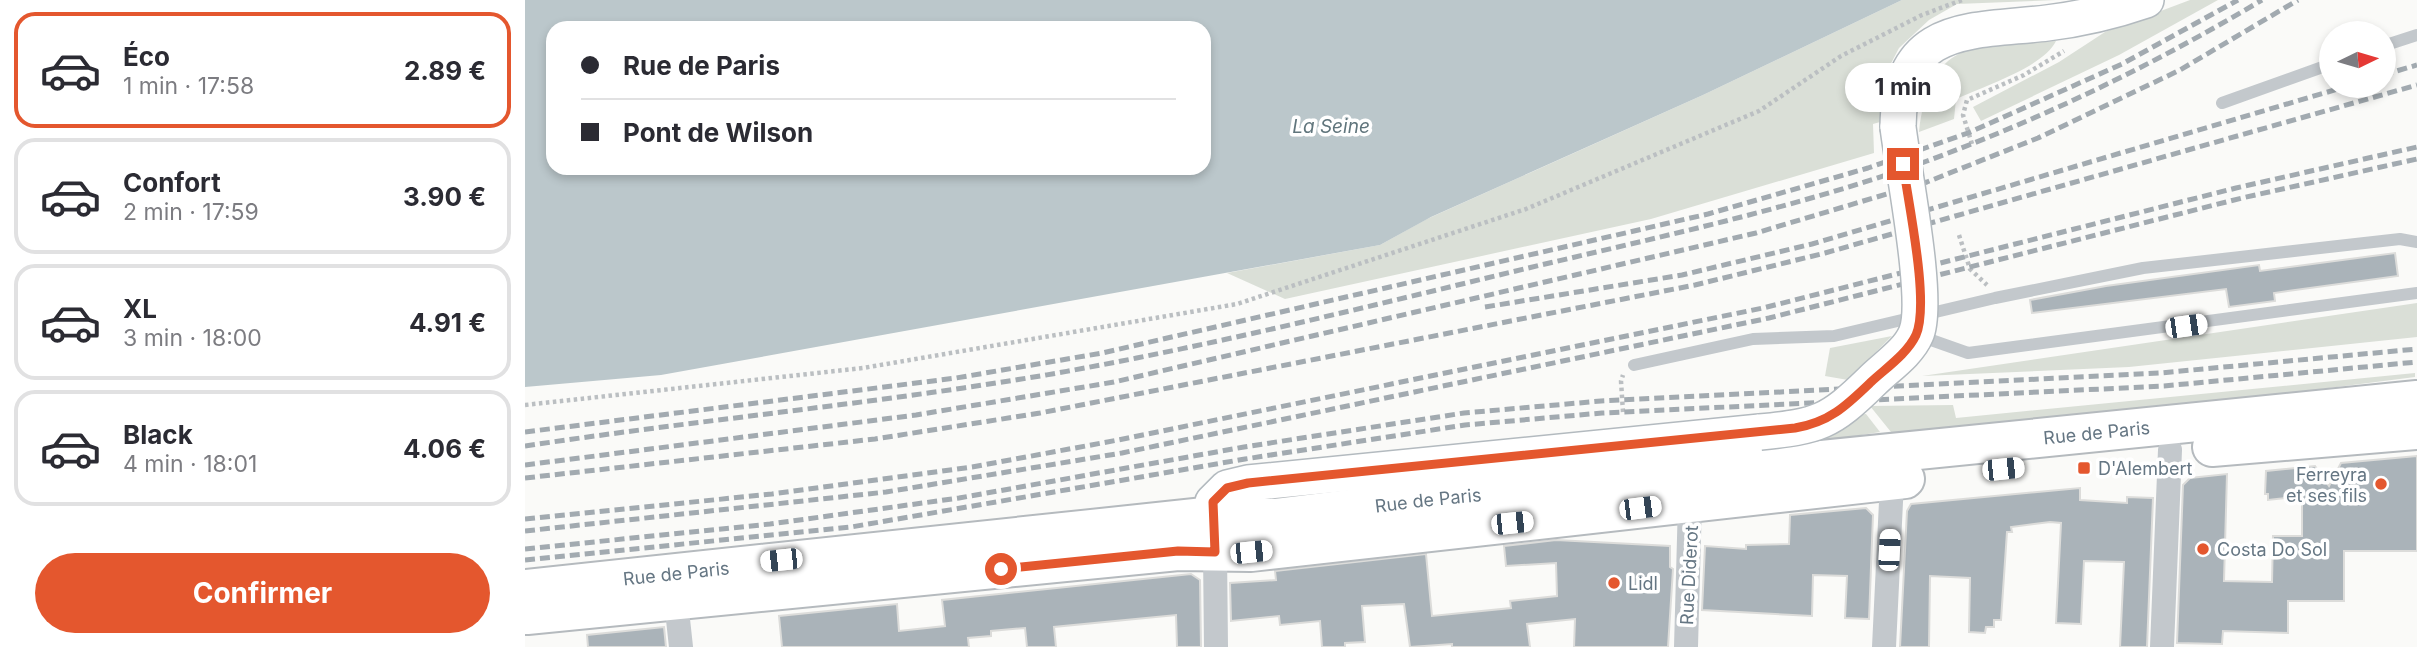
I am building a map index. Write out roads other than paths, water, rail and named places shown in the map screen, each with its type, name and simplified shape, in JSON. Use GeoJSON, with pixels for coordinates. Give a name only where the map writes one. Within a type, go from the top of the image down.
{"type":"FeatureCollection","features":[{"type":"Feature","properties":{"kind":"main road"},"geometry":{"type":"LineString","coordinates":[[1214,534],[1213,502],[1227,488],[1248,483],[1759,432],[1814,425],[1835,415],[1900,355],[1916,335],[1920,292],[1898,127],[1900,99],[1909,73],[1926,51],[1939,41],[1977,28],[2075,19],[2146,0]]}},
{"type":"Feature","properties":{"kind":"main road","name":"Rue de Paris"},"geometry":{"type":"LineString","coordinates":[[525,589],[1214,534],[1275,519],[1422,500],[2417,400]]}},
{"type":"Feature","properties":{"kind":"main road","name":"Rue de Paris"},"geometry":{"type":"LineString","coordinates":[[525,615],[1178,551],[1214,534],[1264,550],[2170,450],[2417,430]]}},
{"type":"Feature","properties":{"kind":"street"},"geometry":{"type":"LineString","coordinates":[[2162,647],[2170,450]]}},
{"type":"Feature","properties":{"kind":"street"},"geometry":{"type":"LineString","coordinates":[[1884,647],[1892,481]]}},
{"type":"Feature","properties":{"kind":"street","name":"Rue Diderot"},"geometry":{"type":"LineString","coordinates":[[1686,647],[1690,502]]}},
{"type":"Feature","properties":{"kind":"street"},"geometry":{"type":"LineString","coordinates":[[1214,534],[1216,647]]}},
{"type":"Feature","properties":{"kind":"street"},"geometry":{"type":"LineString","coordinates":[[675,601],[681,647]]}},
{"type":"Feature","properties":{"kind":"lane"},"geometry":{"type":"LineString","coordinates":[[2396,42],[2417,35]]}},
{"type":"Feature","properties":{"kind":"lane"},"geometry":{"type":"LineString","coordinates":[[2222,103],[2319,68]]}},
{"type":"Feature","properties":{"kind":"lane"},"geometry":{"type":"LineString","coordinates":[[1634,365],[1753,339],[1834,336],[1996,298],[2143,268],[2400,239],[2417,242]]}},
{"type":"Feature","properties":{"kind":"lane"},"geometry":{"type":"LineString","coordinates":[[1916,335],[1968,353],[2417,293]]}},
{"type":"Feature","properties":{"kind":"water","name":"La Seine"},"geometry":{"type":"Polygon","coordinates":[[[525,0],[1902,0],[1703,95],[1431,217],[1380,245],[661,375],[525,387],[525,0]]]}},
{"type":"Feature","properties":{"kind":"railway"},"geometry":{"type":"LineString","coordinates":[[525,432],[956,378],[1102,353],[1708,214],[1868,168],[1968,133],[2122,64],[2238,0]]}},
{"type":"Feature","properties":{"kind":"railway"},"geometry":{"type":"LineString","coordinates":[[525,446],[916,395],[1106,364],[1286,326],[1727,221],[1878,178],[2014,127],[2140,68],[2262,0]]}},
{"type":"Feature","properties":{"kind":"railway"},"geometry":{"type":"LineString","coordinates":[[525,465],[916,415],[1114,382],[1756,233],[1927,182],[2038,138],[2180,70],[2298,0]]}},
{"type":"Feature","properties":{"kind":"railway"},"geometry":{"type":"LineString","coordinates":[[2396,71],[2417,65]]}},
{"type":"Feature","properties":{"kind":"railway"},"geometry":{"type":"LineString","coordinates":[[525,478],[875,439],[1040,413],[1695,285],[1825,253],[2417,85]]}},
{"type":"Feature","properties":{"kind":"railway"},"geometry":{"type":"LineString","coordinates":[[1485,307],[1682,275],[1812,244],[2319,95]]}},
{"type":"Feature","properties":{"kind":"railway"},"geometry":{"type":"LineString","coordinates":[[525,519],[772,494],[972,467],[1118,440],[1763,308],[2236,188],[2417,147]]}},
{"type":"Feature","properties":{"kind":"railway"},"geometry":{"type":"LineString","coordinates":[[525,531],[886,492],[1122,453],[1769,318],[2242,198],[2417,159]]}},
{"type":"Feature","properties":{"kind":"railway"},"geometry":{"type":"LineString","coordinates":[[525,549],[770,524],[959,498],[1244,447],[1464,413],[1601,401],[2160,373],[2417,349]]}},
{"type":"Feature","properties":{"kind":"railway"},"geometry":{"type":"LineString","coordinates":[[525,560],[851,527],[1245,459],[1465,425],[1602,413],[2164,386],[2417,362]]}},
{"type":"Feature","properties":{"kind":"place","name":"D'Alembert"},"geometry":{"type":"Point","coordinates":[2084,468]}},
{"type":"Feature","properties":{"kind":"place","name":"Ferreyra et ses fils"},"geometry":{"type":"Point","coordinates":[2381,484]}},
{"type":"Feature","properties":{"kind":"place","name":"Costa Do Sol"},"geometry":{"type":"Point","coordinates":[2203,549]}},
{"type":"Feature","properties":{"kind":"place","name":"Lidl"},"geometry":{"type":"Point","coordinates":[1614,583]}}]}
